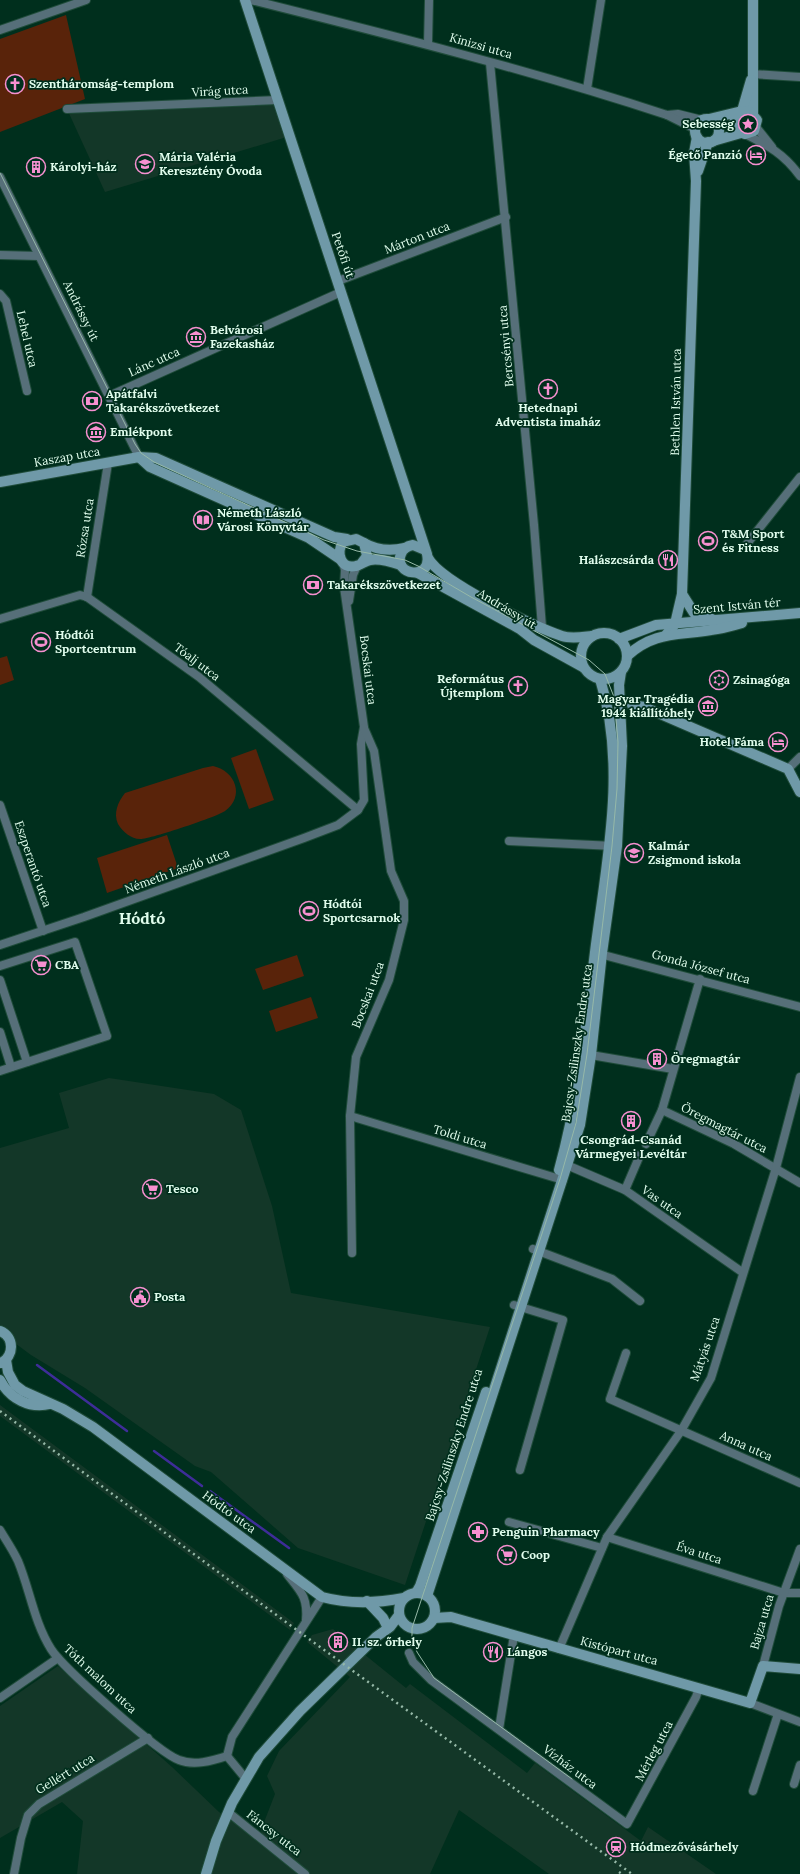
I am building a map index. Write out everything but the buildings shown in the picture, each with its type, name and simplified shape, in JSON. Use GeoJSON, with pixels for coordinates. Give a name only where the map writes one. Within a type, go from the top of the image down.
{"type":"FeatureCollection","features":[{"type":"Feature","properties":{"kind":"street"},"geometry":{"type":"LineString","coordinates":[[0,30],[86,0]]}},
{"type":"Feature","properties":{"kind":"street","name":"Petőfi út"},"geometry":{"type":"LineString","coordinates":[[245,0],[427,554]]}},
{"type":"Feature","properties":{"kind":"street","name":"Kinizsi utca"},"geometry":{"type":"LineString","coordinates":[[251,0],[428,44],[490,63],[587,89],[667,115],[678,114],[705,120],[740,112]]}},
{"type":"Feature","properties":{"kind":"street"},"geometry":{"type":"LineString","coordinates":[[428,44],[429,0]]}},
{"type":"Feature","properties":{"kind":"street"},"geometry":{"type":"LineString","coordinates":[[587,89],[601,0]]}},
{"type":"Feature","properties":{"kind":"street"},"geometry":{"type":"LineString","coordinates":[[667,115],[696,133],[700,140],[710,142],[754,131],[757,120],[753,114],[753,0]]}},
{"type":"Feature","properties":{"kind":"street","name":"Bercsényi utca"},"geometry":{"type":"LineString","coordinates":[[490,63],[506,217],[542,627]]}},
{"type":"Feature","properties":{"kind":"street"},"geometry":{"type":"LineString","coordinates":[[752,74],[800,78]]}},
{"type":"Feature","properties":{"kind":"street"},"geometry":{"type":"LineString","coordinates":[[752,74],[740,112],[734,122],[735,127],[743,134],[774,149]]}},
{"type":"Feature","properties":{"kind":"street","name":"Virág utca"},"geometry":{"type":"LineString","coordinates":[[67,109],[278,100]]}},
{"type":"Feature","properties":{"kind":"street"},"geometry":{"type":"LineString","coordinates":[[740,112],[753,114]]}},
{"type":"Feature","properties":{"kind":"street"},"geometry":{"type":"LineString","coordinates":[[696,133],[705,120],[715,123],[718,134],[710,142]]}},
{"type":"Feature","properties":{"kind":"street"},"geometry":{"type":"LineString","coordinates":[[756,127],[774,149],[791,163],[800,176]]}},
{"type":"Feature","properties":{"kind":"street","name":"Bethlen István utca"},"geometry":{"type":"LineString","coordinates":[[675,624],[682,594],[696,181],[694,153],[696,133]]}},
{"type":"Feature","properties":{"kind":"street","name":"Bethlen István utca"},"geometry":{"type":"LineString","coordinates":[[696,181],[703,155],[710,142]]}},
{"type":"Feature","properties":{"kind":"street","name":"Andrássy út"},"geometry":{"type":"LineString","coordinates":[[0,177],[139,457],[150,467],[309,538],[342,561]]}},
{"type":"Feature","properties":{"kind":"street","name":"Márton utca"},"geometry":{"type":"LineString","coordinates":[[338,281],[506,217]]}},
{"type":"Feature","properties":{"kind":"street"},"geometry":{"type":"LineString","coordinates":[[0,255],[39,256]]}},
{"type":"Feature","properties":{"kind":"street","name":"Lánc utca"},"geometry":{"type":"LineString","coordinates":[[109,396],[342,292]]}},
{"type":"Feature","properties":{"kind":"street","name":"Lehel utca"},"geometry":{"type":"LineString","coordinates":[[0,294],[6,301],[27,391]]}},
{"type":"Feature","properties":{"kind":"street"},"geometry":{"type":"LineString","coordinates":[[139,457],[156,458],[334,537],[356,539],[370,547],[394,551],[417,545],[427,554],[426,567],[418,573],[408,572],[401,565],[370,560],[359,565],[347,566],[342,561],[339,550],[347,539]]}},
{"type":"Feature","properties":{"kind":"street","name":"Kaszap utca"},"geometry":{"type":"LineString","coordinates":[[0,482],[139,457]]}},
{"type":"Feature","properties":{"kind":"street","name":"Rózsa utca"},"geometry":{"type":"LineString","coordinates":[[87,597],[108,462]]}},
{"type":"Feature","properties":{"kind":"street"},"geometry":{"type":"LineString","coordinates":[[746,545],[800,477]]}},
{"type":"Feature","properties":{"kind":"street","name":"Petőfi út"},"geometry":{"type":"LineString","coordinates":[[407,547],[413,537],[416,519]]}},
{"type":"Feature","properties":{"kind":"street"},"geometry":{"type":"LineString","coordinates":[[359,565],[367,556],[364,543]]}},
{"type":"Feature","properties":{"kind":"street"},"geometry":{"type":"LineString","coordinates":[[401,565],[400,557],[407,547]]}},
{"type":"Feature","properties":{"kind":"street","name":"Andrássy út"},"geometry":{"type":"LineString","coordinates":[[427,554],[433,566],[449,580],[524,620],[562,636],[576,638],[592,636]]}},
{"type":"Feature","properties":{"kind":"street","name":"Bocskai utca"},"geometry":{"type":"LineString","coordinates":[[342,561],[345,570],[344,587],[364,727],[374,751],[391,870],[404,902],[404,920],[389,980],[356,1057],[350,1116],[352,1253]]}},
{"type":"Feature","properties":{"kind":"street","name":"Bocskai utca"},"geometry":{"type":"LineString","coordinates":[[349,615],[351,588],[359,565]]}},
{"type":"Feature","properties":{"kind":"street","name":"Andrássy út"},"geometry":{"type":"LineString","coordinates":[[418,573],[520,629],[534,640],[583,667]]}},
{"type":"Feature","properties":{"kind":"street"},"geometry":{"type":"LineString","coordinates":[[682,594],[694,613],[716,620]]}},
{"type":"Feature","properties":{"kind":"street"},"geometry":{"type":"LineString","coordinates":[[0,620],[80,595],[87,597]]}},
{"type":"Feature","properties":{"kind":"street","name":"Tóalj utca"},"geometry":{"type":"LineString","coordinates":[[87,597],[199,677],[358,810]]}},
{"type":"Feature","properties":{"kind":"street","name":"Szent István tér"},"geometry":{"type":"LineString","coordinates":[[619,639],[656,625],[800,613]]}},
{"type":"Feature","properties":{"kind":"street"},"geometry":{"type":"LineString","coordinates":[[627,656],[639,645],[666,635],[712,630],[771,616]]}},
{"type":"Feature","properties":{"kind":"street"},"geometry":{"type":"LineString","coordinates":[[666,635],[675,624]]}},
{"type":"Feature","properties":{"kind":"street"},"geometry":{"type":"LineString","coordinates":[[605,634],[619,639],[626,650],[627,656],[621,672],[608,679],[600,679],[587,673],[583,667],[581,655],[582,648],[592,636],[605,634]]}},
{"type":"Feature","properties":{"kind":"street","name":"Bajcsy-Zsilinszky Endre utca"},"geometry":{"type":"LineString","coordinates":[[416,1593],[420,1586],[517,1306],[564,1163],[587,1055],[598,953],[613,846],[622,753],[619,685],[621,672]]}},
{"type":"Feature","properties":{"kind":"street","name":"Bajcsy-Zsilinszky Endre utca"},"geometry":{"type":"LineString","coordinates":[[600,679],[608,707],[613,755],[613,846]]}},
{"type":"Feature","properties":{"kind":"street"},"geometry":{"type":"LineString","coordinates":[[621,704],[644,707],[788,770],[800,792]]}},
{"type":"Feature","properties":{"kind":"street","name":"Bocskai utca"},"geometry":{"type":"LineString","coordinates":[[358,810],[364,800],[361,744],[364,727]]}},
{"type":"Feature","properties":{"kind":"street"},"geometry":{"type":"LineString","coordinates":[[788,770],[800,757]]}},
{"type":"Feature","properties":{"kind":"street","name":"Eszperantó utca"},"geometry":{"type":"LineString","coordinates":[[0,805],[43,931]]}},
{"type":"Feature","properties":{"kind":"street","name":"Németh László utca"},"geometry":{"type":"LineString","coordinates":[[0,945],[304,838],[338,824],[358,810]]}},
{"type":"Feature","properties":{"kind":"street"},"geometry":{"type":"LineString","coordinates":[[509,841],[613,846]]}},
{"type":"Feature","properties":{"kind":"street"},"geometry":{"type":"LineString","coordinates":[[0,966],[75,942],[107,1036],[0,1071]]}},
{"type":"Feature","properties":{"kind":"street","name":"Gonda József utca"},"geometry":{"type":"LineString","coordinates":[[598,953],[700,979],[800,1007]]}},
{"type":"Feature","properties":{"kind":"street","name":"Öregmagtár utca"},"geometry":{"type":"LineString","coordinates":[[646,1144],[662,1110],[700,979]]}},
{"type":"Feature","properties":{"kind":"street"},"geometry":{"type":"LineString","coordinates":[[0,980],[27,1062]]}},
{"type":"Feature","properties":{"kind":"street"},"geometry":{"type":"LineString","coordinates":[[0,1032],[11,1067]]}},
{"type":"Feature","properties":{"kind":"street"},"geometry":{"type":"LineString","coordinates":[[587,1055],[673,1068]]}},
{"type":"Feature","properties":{"kind":"street","name":"Mátyás utca"},"geometry":{"type":"LineString","coordinates":[[559,1649],[607,1536],[682,1431],[711,1378],[742,1272],[776,1168],[800,1077]]}},
{"type":"Feature","properties":{"kind":"street","name":"Öregmagtár utca"},"geometry":{"type":"LineString","coordinates":[[662,1110],[734,1144],[800,1183]]}},
{"type":"Feature","properties":{"kind":"street","name":"Toldi utca"},"geometry":{"type":"LineString","coordinates":[[350,1116],[560,1179]]}},
{"type":"Feature","properties":{"kind":"street"},"geometry":{"type":"LineString","coordinates":[[625,1190],[640,1156]]}},
{"type":"Feature","properties":{"kind":"street","name":"Vas utca"},"geometry":{"type":"LineString","coordinates":[[564,1163],[625,1190],[742,1272]]}},
{"type":"Feature","properties":{"kind":"street"},"geometry":{"type":"LineString","coordinates":[[536,1250],[612,1279],[640,1301]]}},
{"type":"Feature","properties":{"kind":"street"},"geometry":{"type":"LineString","coordinates":[[517,1306],[563,1320],[520,1470]]}},
{"type":"Feature","properties":{"kind":"street","name":"Bajcsy-Zsilinszky Endre utca"},"geometry":{"type":"LineString","coordinates":[[427,1596],[517,1306]]}},
{"type":"Feature","properties":{"kind":"street"},"geometry":{"type":"LineString","coordinates":[[0,1331],[7,1335],[10,1341],[11,1351],[3,1361]]}},
{"type":"Feature","properties":{"kind":"street","name":"Anna utca"},"geometry":{"type":"LineString","coordinates":[[626,1354],[610,1399],[800,1483]]}},
{"type":"Feature","properties":{"kind":"street","name":"Hódtó utca"},"geometry":{"type":"LineString","coordinates":[[3,1361],[15,1385],[23,1391],[63,1409],[92,1427],[322,1597],[338,1601],[386,1602],[404,1598]]}},
{"type":"Feature","properties":{"kind":"street","name":"Hódtó utca"},"geometry":{"type":"LineString","coordinates":[[0,1380],[9,1394],[21,1401],[41,1406],[50,1404]]}},
{"type":"Feature","properties":{"kind":"street"},"geometry":{"type":"LineString","coordinates":[[509,1522],[602,1548]]}},
{"type":"Feature","properties":{"kind":"street","name":"Tóth malom utca"},"geometry":{"type":"LineString","coordinates":[[0,1530],[18,1561],[32,1606],[44,1636],[58,1658],[97,1695],[148,1738],[179,1760],[198,1762],[214,1760],[226,1756]]}},
{"type":"Feature","properties":{"kind":"street","name":"Éva utca"},"geometry":{"type":"LineString","coordinates":[[607,1536],[784,1593],[800,1593]]}},
{"type":"Feature","properties":{"kind":"street","name":"Bajza utca"},"geometry":{"type":"LineString","coordinates":[[750,1703],[763,1666],[784,1593],[800,1549]]}},
{"type":"Feature","properties":{"kind":"street"},"geometry":{"type":"LineString","coordinates":[[281,1568],[304,1596],[307,1607],[306,1622]]}},
{"type":"Feature","properties":{"kind":"street"},"geometry":{"type":"LineString","coordinates":[[206,1874],[216,1840],[228,1812],[259,1757],[300,1711],[376,1637],[389,1628],[399,1615],[401,1603],[404,1598],[416,1593],[427,1596],[434,1605],[434,1618],[423,1628],[412,1628],[406,1625],[399,1615]]}},
{"type":"Feature","properties":{"kind":"street"},"geometry":{"type":"LineString","coordinates":[[246,1779],[226,1756],[232,1737],[322,1597]]}},
{"type":"Feature","properties":{"kind":"street"},"geometry":{"type":"LineString","coordinates":[[367,1601],[383,1618],[389,1628]]}},
{"type":"Feature","properties":{"kind":"street","name":"Kistópart utca"},"geometry":{"type":"LineString","coordinates":[[434,1605],[451,1617],[750,1703],[800,1722]]}},
{"type":"Feature","properties":{"kind":"street","name":"Kistópart utca"},"geometry":{"type":"LineString","coordinates":[[434,1618],[451,1617]]}},
{"type":"Feature","properties":{"kind":"street"},"geometry":{"type":"LineString","coordinates":[[389,1628],[406,1625]]}},
{"type":"Feature","properties":{"kind":"street"},"geometry":{"type":"LineString","coordinates":[[499,1729],[514,1635]]}},
{"type":"Feature","properties":{"kind":"street","name":"Vízház utca"},"geometry":{"type":"LineString","coordinates":[[409,1653],[413,1662],[422,1672],[627,1824]]}},
{"type":"Feature","properties":{"kind":"street"},"geometry":{"type":"LineString","coordinates":[[0,1698],[58,1658]]}},
{"type":"Feature","properties":{"kind":"street"},"geometry":{"type":"LineString","coordinates":[[763,1666],[800,1669]]}},
{"type":"Feature","properties":{"kind":"street","name":"Mérleg utca"},"geometry":{"type":"LineString","coordinates":[[627,1824],[696,1698],[698,1688]]}},
{"type":"Feature","properties":{"kind":"street"},"geometry":{"type":"LineString","coordinates":[[753,1792],[778,1714]]}},
{"type":"Feature","properties":{"kind":"street","name":"Gellért utca"},"geometry":{"type":"LineString","coordinates":[[14,1874],[21,1838],[28,1815],[39,1804],[148,1738]]}},
{"type":"Feature","properties":{"kind":"street"},"geometry":{"type":"LineString","coordinates":[[794,1784],[800,1765]]}},
{"type":"Feature","properties":{"kind":"street","name":"Fáncsy utca"},"geometry":{"type":"LineString","coordinates":[[228,1812],[305,1874]]}},
{"type":"Feature","properties":{"kind":"shaded area"},"geometry":{"type":"Polygon","coordinates":[[[66,15],[85,99],[0,132],[0,39],[66,15]]]}},
{"type":"Feature","properties":{"kind":"shaded area","name":"Mária Valéria Keresztény Óvoda"},"geometry":{"type":"Polygon","coordinates":[[[278,100],[290,136],[105,192],[67,109],[278,100]]]}},
{"type":"Feature","properties":{"kind":"shaded area"},"geometry":{"type":"Polygon","coordinates":[[[7,656],[14,680],[0,685],[0,658],[7,656]]]}},
{"type":"Feature","properties":{"kind":"shaded area"},"geometry":{"type":"Polygon","coordinates":[[[256,749],[274,800],[249,809],[231,758],[256,749]]]}},
{"type":"Feature","properties":{"kind":"shaded area"},"geometry":{"type":"Polygon","coordinates":[[[213,766],[227,773],[235,785],[235,799],[225,811],[210,818],[156,836],[140,839],[133,838],[122,830],[118,824],[116,812],[120,800],[125,793],[213,766]]]}},
{"type":"Feature","properties":{"kind":"shaded area"},"geometry":{"type":"Polygon","coordinates":[[[167,835],[178,868],[107,893],[97,858],[167,835]]]}},
{"type":"Feature","properties":{"kind":"shaded area"},"geometry":{"type":"Polygon","coordinates":[[[297,955],[304,976],[263,990],[255,969],[297,955]]]}},
{"type":"Feature","properties":{"kind":"shaded area"},"geometry":{"type":"Polygon","coordinates":[[[311,997],[318,1018],[276,1032],[269,1011],[311,997]]]}},
{"type":"Feature","properties":{"kind":"shaded area"},"geometry":{"type":"Polygon","coordinates":[[[109,1078],[214,1094],[241,1110],[272,1206],[291,1293],[490,1327],[405,1585],[298,1548],[211,1472],[195,1466],[85,1388],[31,1355],[0,1332],[0,1148],[69,1128],[59,1093],[109,1078]]]}},
{"type":"Feature","properties":{"kind":"shaded area"},"geometry":{"type":"Polygon","coordinates":[[[0,1405],[294,1623],[290,1630],[0,1416],[0,1405]]]}},
{"type":"Feature","properties":{"kind":"shaded area"},"geometry":{"type":"Polygon","coordinates":[[[333,1629],[406,1688],[410,1684],[527,1773],[535,1763],[641,1841],[648,1827],[716,1874],[549,1874],[459,1810],[430,1874],[77,1874],[83,1821],[62,1802],[0,1838],[0,1706],[58,1666],[172,1767],[219,1812],[266,1846],[261,1830],[275,1794],[267,1776],[279,1751],[350,1677],[307,1642],[312,1635],[333,1629]]]}},
{"type":"Feature","properties":{"kind":"waterway"},"geometry":{"type":"LineString","coordinates":[[37,1365],[127,1431]]}},
{"type":"Feature","properties":{"kind":"waterway"},"geometry":{"type":"LineString","coordinates":[[154,1451],[202,1486]]}},
{"type":"Feature","properties":{"kind":"waterway"},"geometry":{"type":"LineString","coordinates":[[210,1491],[289,1548]]}},
{"type":"Feature","properties":{"kind":"tram line"},"geometry":{"type":"LineString","coordinates":[[0,173],[135,444],[141,453],[154,462],[324,540],[357,551],[405,560],[418,566],[471,597],[589,660],[605,674],[614,697],[618,742],[617,789],[612,846],[587,1054],[576,1123],[560,1179],[412,1628],[412,1639],[417,1652],[434,1678],[572,1779]]}},
{"type":"Feature","properties":{"kind":"railway"},"geometry":{"type":"LineString","coordinates":[[0,1411],[294,1628],[632,1874]]}},
{"type":"Feature","properties":{"kind":"place","name":"Szentháromság-templom"},"geometry":{"type":"Point","coordinates":[15,84]}},
{"type":"Feature","properties":{"kind":"place","name":"Sebesség"},"geometry":{"type":"Point","coordinates":[748,124]}},
{"type":"Feature","properties":{"kind":"place","name":"Égető Panzió"},"geometry":{"type":"Point","coordinates":[756,155]}},
{"type":"Feature","properties":{"kind":"place","name":"Mária Valéria Keresztény Óvoda"},"geometry":{"type":"Point","coordinates":[145,164]}},
{"type":"Feature","properties":{"kind":"place","name":"Károlyi-ház"},"geometry":{"type":"Point","coordinates":[36,167]}},
{"type":"Feature","properties":{"kind":"place","name":"Belvárosi Fazekasház"},"geometry":{"type":"Point","coordinates":[196,337]}},
{"type":"Feature","properties":{"kind":"place","name":"Hetednapi Adventista imaház"},"geometry":{"type":"Point","coordinates":[548,389]}},
{"type":"Feature","properties":{"kind":"place","name":"Apátfalvi Takarékszövetkezet"},"geometry":{"type":"Point","coordinates":[92,401]}},
{"type":"Feature","properties":{"kind":"place","name":"Emlékpont"},"geometry":{"type":"Point","coordinates":[96,432]}},
{"type":"Feature","properties":{"kind":"place","name":"Németh László Városi Könyvtár"},"geometry":{"type":"Point","coordinates":[203,520]}},
{"type":"Feature","properties":{"kind":"place","name":"T&M Sport és Fitness"},"geometry":{"type":"Point","coordinates":[708,541]}},
{"type":"Feature","properties":{"kind":"place","name":"Halászcsárda"},"geometry":{"type":"Point","coordinates":[668,560]}},
{"type":"Feature","properties":{"kind":"place","name":"Takarékszövetkezet"},"geometry":{"type":"Point","coordinates":[313,585]}},
{"type":"Feature","properties":{"kind":"place","name":"Hódtói Sportcentrum"},"geometry":{"type":"Point","coordinates":[41,642]}},
{"type":"Feature","properties":{"kind":"place","name":"Zsinagóga"},"geometry":{"type":"Point","coordinates":[719,680]}},
{"type":"Feature","properties":{"kind":"place","name":"Református Újtemplom"},"geometry":{"type":"Point","coordinates":[518,686]}},
{"type":"Feature","properties":{"kind":"place","name":"Magyar Tragédia 1944 kiállítóhely"},"geometry":{"type":"Point","coordinates":[708,706]}},
{"type":"Feature","properties":{"kind":"place","name":"Hotel Fáma"},"geometry":{"type":"Point","coordinates":[778,742]}},
{"type":"Feature","properties":{"kind":"place","name":"Kalmár Zsigmond iskola"},"geometry":{"type":"Point","coordinates":[634,853]}},
{"type":"Feature","properties":{"kind":"place","name":"Hódtói Sportcsarnok"},"geometry":{"type":"Point","coordinates":[309,911]}},
{"type":"Feature","properties":{"kind":"place","name":"CBA"},"geometry":{"type":"Point","coordinates":[41,965]}},
{"type":"Feature","properties":{"kind":"place","name":"Öregmagtár"},"geometry":{"type":"Point","coordinates":[657,1059]}},
{"type":"Feature","properties":{"kind":"place","name":"Csongrád-Csanád Vármegyei Levéltár"},"geometry":{"type":"Point","coordinates":[631,1121]}},
{"type":"Feature","properties":{"kind":"place","name":"Tesco"},"geometry":{"type":"Point","coordinates":[152,1189]}},
{"type":"Feature","properties":{"kind":"place","name":"Posta"},"geometry":{"type":"Point","coordinates":[140,1297]}},
{"type":"Feature","properties":{"kind":"place","name":"Penguin Pharmacy"},"geometry":{"type":"Point","coordinates":[478,1532]}},
{"type":"Feature","properties":{"kind":"place","name":"Coop"},"geometry":{"type":"Point","coordinates":[507,1555]}},
{"type":"Feature","properties":{"kind":"place","name":"II. sz. őrhely"},"geometry":{"type":"Point","coordinates":[338,1642]}},
{"type":"Feature","properties":{"kind":"place","name":"Lángos"},"geometry":{"type":"Point","coordinates":[493,1652]}},
{"type":"Feature","properties":{"kind":"place","name":"Hódmezővásárhely"},"geometry":{"type":"Point","coordinates":[616,1847]}},
{"type":"Feature","properties":{"kind":"district","name":"Hódtó"},"geometry":{"type":"Point","coordinates":[142,918]}}]}
